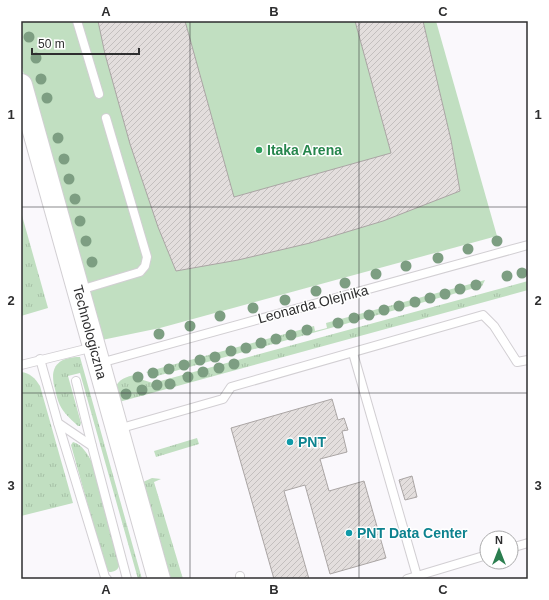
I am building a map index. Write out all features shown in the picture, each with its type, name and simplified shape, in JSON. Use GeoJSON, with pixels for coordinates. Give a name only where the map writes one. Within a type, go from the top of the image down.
{"type":"FeatureCollection","features":[{"type":"Feature","properties":{"kind":"street","name":"Technologiczna"},"geometry":{"type":"LineString","coordinates":[[21,85],[159,579]]}},
{"type":"Feature","properties":{"kind":"lane"},"geometry":{"type":"LineString","coordinates":[[77,21],[98,94]]}},
{"type":"Feature","properties":{"kind":"lane"},"geometry":{"type":"LineString","coordinates":[[79,290],[140,272],[145,266],[146,256],[106,118]]}},
{"type":"Feature","properties":{"kind":"lane","name":"Leonarda Olejnika"},"geometry":{"type":"LineString","coordinates":[[21,365],[40,359],[97,355],[528,245]]}},
{"type":"Feature","properties":{"kind":"lane"},"geometry":{"type":"LineString","coordinates":[[117,430],[223,399],[231,387],[484,315],[494,326],[517,362],[528,360]]}},
{"type":"Feature","properties":{"kind":"lane"},"geometry":{"type":"LineString","coordinates":[[353,353],[417,576]]}},
{"type":"Feature","properties":{"kind":"lane"},"geometry":{"type":"LineString","coordinates":[[40,359],[104,577],[107,579]]}},
{"type":"Feature","properties":{"kind":"lane"},"geometry":{"type":"LineString","coordinates":[[76,381],[127,579]]}},
{"type":"Feature","properties":{"kind":"lane"},"geometry":{"type":"LineString","coordinates":[[58,423],[92,446]]}},
{"type":"Feature","properties":{"kind":"lane"},"geometry":{"type":"LineString","coordinates":[[406,579],[479,557]]}},
{"type":"Feature","properties":{"kind":"green space","name":"Itaka Arena"},"geometry":{"type":"Polygon","coordinates":[[[21,21],[436,21],[497,236],[160,328],[97,341],[21,64],[21,21]]]}},
{"type":"Feature","properties":{"kind":"green space"},"geometry":{"type":"Polygon","coordinates":[[[21,212],[48,308],[21,316],[21,212]]]}},
{"type":"Feature","properties":{"kind":"green space"},"geometry":{"type":"Polygon","coordinates":[[[485,280],[482,286],[157,376],[146,372],[314,326],[315,331],[327,328],[326,323],[485,280]]]}},
{"type":"Feature","properties":{"kind":"green space"},"geometry":{"type":"Polygon","coordinates":[[[528,281],[528,290],[119,402],[116,386],[120,381],[129,376],[139,374],[143,380],[153,383],[528,281]]]}},
{"type":"Feature","properties":{"kind":"green space"},"geometry":{"type":"Polygon","coordinates":[[[80,357],[142,579],[138,579],[80,373],[68,376],[81,423],[80,426],[68,417],[63,410],[53,382],[54,370],[60,362],[66,359],[80,357]]]}},
{"type":"Feature","properties":{"kind":"green space"},"geometry":{"type":"Polygon","coordinates":[[[21,372],[32,376],[40,386],[73,503],[21,516],[21,372]]]}},
{"type":"Feature","properties":{"kind":"green space"},"geometry":{"type":"Polygon","coordinates":[[[197,438],[199,444],[156,457],[154,451],[197,438]]]}},
{"type":"Feature","properties":{"kind":"green space"},"geometry":{"type":"Polygon","coordinates":[[[73,442],[82,447],[92,462],[120,564],[113,572],[109,572],[105,567],[71,445],[73,442]]]}},
{"type":"Feature","properties":{"kind":"green space"},"geometry":{"type":"Polygon","coordinates":[[[152,478],[161,479],[154,482],[183,579],[171,579],[143,482],[152,478]]]}},
{"type":"Feature","properties":{"kind":"building"},"geometry":{"type":"Polygon","coordinates":[[[98,21],[185,21],[234,197],[391,153],[355,21],[423,21],[451,140],[460,191],[383,221],[310,243],[238,260],[176,271],[158,227],[130,144],[105,54],[98,21]]]}},
{"type":"Feature","properties":{"kind":"building"},"geometry":{"type":"Polygon","coordinates":[[[332,399],[338,420],[344,418],[348,430],[342,431],[347,452],[320,459],[329,491],[364,481],[386,558],[330,574],[305,485],[284,491],[309,579],[274,579],[231,428],[332,399]]]}},
{"type":"Feature","properties":{"kind":"building"},"geometry":{"type":"Polygon","coordinates":[[[412,476],[417,497],[405,500],[399,480],[412,476]]]}},
{"type":"Feature","properties":{"kind":"place","name":"Itaka Arena"},"geometry":{"type":"Point","coordinates":[259,150]}},
{"type":"Feature","properties":{"kind":"place","name":"PNT"},"geometry":{"type":"Point","coordinates":[290,442]}},
{"type":"Feature","properties":{"kind":"place","name":"PNT Data Center"},"geometry":{"type":"Point","coordinates":[349,533]}}]}
